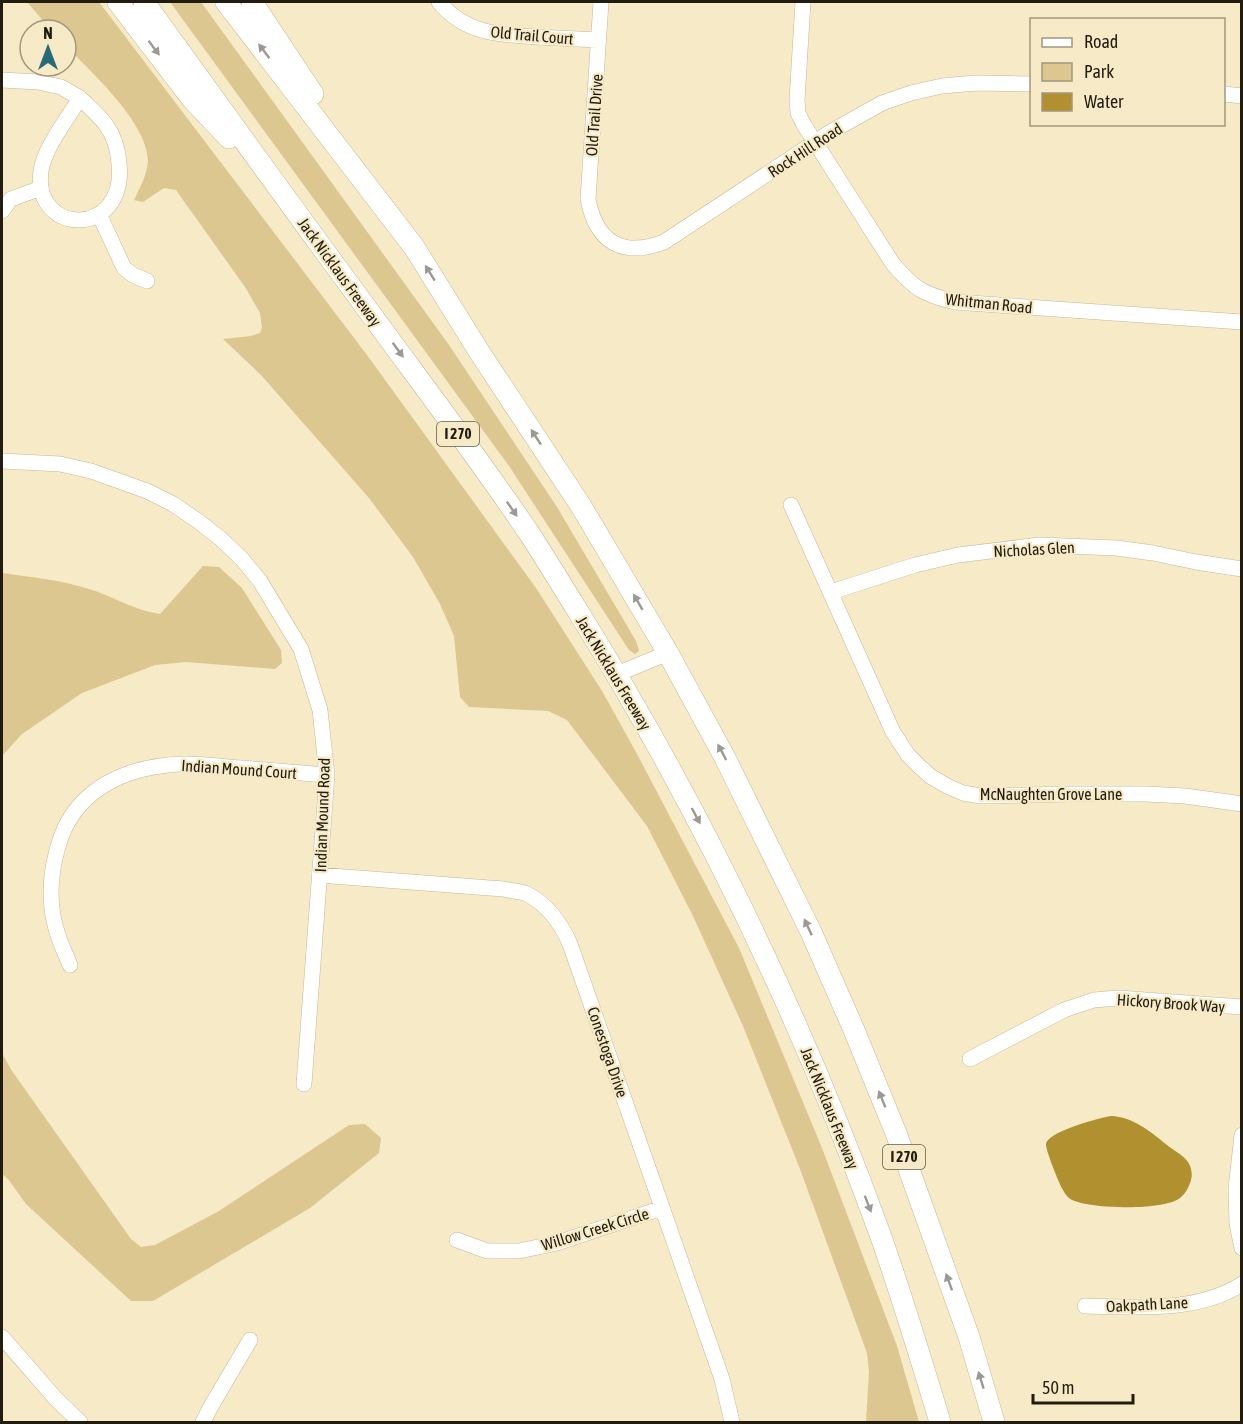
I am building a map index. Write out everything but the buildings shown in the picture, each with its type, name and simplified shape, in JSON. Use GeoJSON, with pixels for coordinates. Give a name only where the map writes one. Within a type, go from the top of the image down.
{"type":"FeatureCollection","features":[{"type":"Feature","properties":{"kind":"highway"},"geometry":{"type":"LineString","coordinates":[[118,2],[193,100],[288,202]]}},
{"type":"Feature","properties":{"kind":"highway","name":"Jack Nicklaus Freeway"},"geometry":{"type":"LineString","coordinates":[[144,2],[531,536],[617,674],[705,833],[799,1031],[880,1236],[940,1422]]}},
{"type":"Feature","properties":{"kind":"highway","name":"I 270"},"geometry":{"type":"LineString","coordinates":[[226,2],[414,247],[581,506],[668,653],[725,758],[811,932],[896,1133],[969,1337],[994,1422]]}},
{"type":"Feature","properties":{"kind":"highway"},"geometry":{"type":"LineString","coordinates":[[252,2],[414,247]]}},
{"type":"Feature","properties":{"kind":"street","name":"Old Trail Court"},"geometry":{"type":"LineString","coordinates":[[440,2],[453,16],[464,23],[498,35],[598,40]]}},
{"type":"Feature","properties":{"kind":"street","name":"Old Trail Drive"},"geometry":{"type":"LineString","coordinates":[[598,227],[591,214],[588,199],[601,2]]}},
{"type":"Feature","properties":{"kind":"street","name":"Whitman Road"},"geometry":{"type":"LineString","coordinates":[[803,2],[798,113],[814,142],[893,264],[919,290],[955,302],[1242,322]]}},
{"type":"Feature","properties":{"kind":"street"},"geometry":{"type":"LineString","coordinates":[[2,80],[38,82],[61,87],[80,98],[106,123],[113,136],[120,173],[117,191],[107,209],[99,214],[89,219],[69,220],[51,209],[41,191],[41,170],[46,153],[80,98]]}},
{"type":"Feature","properties":{"kind":"street","name":"Rock Hill Road"},"geometry":{"type":"LineString","coordinates":[[598,227],[606,238],[621,246],[643,249],[664,242],[814,142],[882,103],[942,86],[976,83],[1030,84]]}},
{"type":"Feature","properties":{"kind":"street"},"geometry":{"type":"LineString","coordinates":[[1225,94],[1242,96]]}},
{"type":"Feature","properties":{"kind":"street"},"geometry":{"type":"LineString","coordinates":[[2,211],[11,199],[41,188]]}},
{"type":"Feature","properties":{"kind":"street"},"geometry":{"type":"LineString","coordinates":[[99,214],[124,268],[147,281]]}},
{"type":"Feature","properties":{"kind":"street","name":"Indian Mound Road"},"geometry":{"type":"LineString","coordinates":[[2,461],[60,464],[91,471],[120,480],[173,504],[221,539],[242,560],[260,581],[301,649],[320,710],[327,775],[304,1084]]}},
{"type":"Feature","properties":{"kind":"street","name":"McNaughten Grove Lane"},"geometry":{"type":"LineString","coordinates":[[791,505],[893,732],[908,755],[930,776],[963,793],[981,796],[1145,794],[1185,796],[1242,804]]}},
{"type":"Feature","properties":{"kind":"street","name":"Nicholas Glen"},"geometry":{"type":"LineString","coordinates":[[831,592],[915,565],[958,555],[1040,545],[1125,549],[1242,569]]}},
{"type":"Feature","properties":{"kind":"street"},"geometry":{"type":"LineString","coordinates":[[617,674],[668,653]]}},
{"type":"Feature","properties":{"kind":"street","name":"Indian Mound Court"},"geometry":{"type":"LineString","coordinates":[[70,965],[58,935],[53,912],[51,884],[54,856],[64,828],[80,805],[99,787],[127,773],[155,766],[183,764],[327,775]]}},
{"type":"Feature","properties":{"kind":"street","name":"Conestoga Drive"},"geometry":{"type":"LineString","coordinates":[[319,875],[503,889],[525,893],[555,915],[570,944],[722,1379],[732,1422]]}},
{"type":"Feature","properties":{"kind":"street","name":"Hickory Brook Way"},"geometry":{"type":"LineString","coordinates":[[970,1059],[1064,1010],[1094,1000],[1118,998],[1242,1007]]}},
{"type":"Feature","properties":{"kind":"street"},"geometry":{"type":"LineString","coordinates":[[1242,1136],[1241,1162],[1236,1188],[1237,1224],[1242,1248]]}},
{"type":"Feature","properties":{"kind":"street","name":"Willow Creek Circle"},"geometry":{"type":"LineString","coordinates":[[457,1240],[487,1251],[519,1251],[557,1243],[662,1208]]}},
{"type":"Feature","properties":{"kind":"street","name":"Oakpath Lane"},"geometry":{"type":"LineString","coordinates":[[1085,1306],[1184,1304],[1208,1299],[1242,1284]]}},
{"type":"Feature","properties":{"kind":"street"},"geometry":{"type":"LineString","coordinates":[[2,1337],[56,1399],[80,1422]]}},
{"type":"Feature","properties":{"kind":"street"},"geometry":{"type":"LineString","coordinates":[[203,1422],[250,1340]]}},
{"type":"Feature","properties":{"kind":"green space"},"geometry":{"type":"Polygon","coordinates":[[[27,2],[99,2],[367,355],[536,588],[602,691],[739,948],[822,1148],[897,1346],[919,1422],[866,1422],[869,1372],[867,1353],[800,1169],[743,1026],[693,916],[647,826],[567,720],[548,711],[469,707],[460,697],[454,636],[440,604],[413,557],[369,498],[261,375],[223,339],[260,333],[262,327],[260,313],[245,287],[176,190],[164,188],[143,202],[134,200],[145,176],[148,161],[146,146],[139,131],[116,99],[78,58],[78,18],[41,18],[27,2]]]}},
{"type":"Feature","properties":{"kind":"green space"},"geometry":{"type":"Polygon","coordinates":[[[170,2],[201,2],[449,345],[557,507],[636,641],[639,651],[635,654],[629,650],[509,466],[170,2]]]}},
{"type":"Feature","properties":{"kind":"green space"},"geometry":{"type":"Polygon","coordinates":[[[203,566],[219,567],[242,588],[281,650],[282,663],[275,669],[186,662],[155,665],[82,693],[22,734],[2,756],[2,573],[78,586],[142,610],[160,614],[203,566]]]}},
{"type":"Feature","properties":{"kind":"green space"},"geometry":{"type":"Polygon","coordinates":[[[2,1053],[12,1071],[131,1239],[141,1247],[155,1245],[219,1211],[349,1125],[365,1124],[381,1138],[379,1153],[310,1208],[153,1301],[131,1301],[26,1204],[2,1174],[2,1053]]]}},
{"type":"Feature","properties":{"kind":"water"},"geometry":{"type":"Polygon","coordinates":[[[1111,1116],[1127,1119],[1141,1126],[1186,1159],[1192,1172],[1192,1178],[1180,1198],[1159,1205],[1110,1207],[1081,1203],[1067,1196],[1056,1174],[1046,1144],[1049,1139],[1064,1130],[1111,1116]]]}}]}
